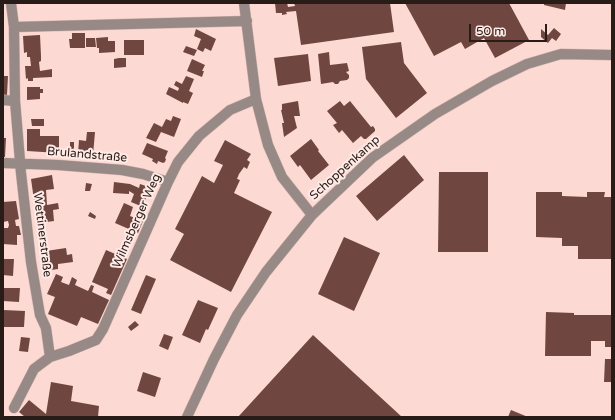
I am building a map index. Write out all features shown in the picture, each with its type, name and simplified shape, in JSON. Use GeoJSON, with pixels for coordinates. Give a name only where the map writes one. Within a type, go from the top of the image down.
{"type":"FeatureCollection","features":[{"type":"Feature","properties":{"kind":"street","name":"Wettinerstraße"},"geometry":{"type":"LineString","coordinates":[[11,3],[14,27],[15,101],[31,262],[40,315],[46,328],[50,357]]}},
{"type":"Feature","properties":{"kind":"street"},"geometry":{"type":"LineString","coordinates":[[244,3],[256,98],[268,145],[282,177],[312,215]]}},
{"type":"Feature","properties":{"kind":"street"},"geometry":{"type":"LineString","coordinates":[[14,27],[247,21]]}},
{"type":"Feature","properties":{"kind":"street","name":"Schoppenkamp"},"geometry":{"type":"LineString","coordinates":[[187,417],[214,359],[237,315],[266,272],[312,215],[372,158],[435,114],[492,81],[528,64],[561,54],[612,55]]}},
{"type":"Feature","properties":{"kind":"street","name":"Wilmsberger Weg"},"geometry":{"type":"LineString","coordinates":[[50,357],[96,340],[103,329],[178,162],[199,136],[230,110],[256,98]]}},
{"type":"Feature","properties":{"kind":"street"},"geometry":{"type":"LineString","coordinates":[[3,100],[15,101]]}},
{"type":"Feature","properties":{"kind":"street","name":"Brulandstraße"},"geometry":{"type":"LineString","coordinates":[[3,163],[58,165],[122,170],[143,174],[168,182]]}},
{"type":"Feature","properties":{"kind":"street"},"geometry":{"type":"LineString","coordinates":[[14,408],[34,369],[50,357]]}},
{"type":"Feature","properties":{"kind":"building"},"geometry":{"type":"Polygon","coordinates":[[[275,3],[287,3],[288,7],[295,6],[294,3],[390,3],[394,32],[301,45],[296,11],[286,12],[287,14],[282,15],[282,13],[276,13],[275,3]]]}},
{"type":"Feature","properties":{"kind":"building"},"geometry":{"type":"Polygon","coordinates":[[[405,3],[509,3],[529,40],[495,58],[484,38],[465,49],[461,42],[434,56],[405,3]]]}},
{"type":"Feature","properties":{"kind":"building"},"geometry":{"type":"Polygon","coordinates":[[[544,3],[566,3],[565,10],[544,5],[544,3]]]}},
{"type":"Feature","properties":{"kind":"building"},"geometry":{"type":"Polygon","coordinates":[[[554,28],[561,34],[556,41],[552,38],[548,43],[541,37],[541,29],[548,35],[554,28]]]}},
{"type":"Feature","properties":{"kind":"building"},"geometry":{"type":"Polygon","coordinates":[[[196,29],[216,39],[211,51],[205,48],[203,52],[197,49],[201,39],[194,36],[196,29]]]}},
{"type":"Feature","properties":{"kind":"building"},"geometry":{"type":"Polygon","coordinates":[[[72,33],[85,33],[85,48],[70,48],[69,39],[72,39],[72,33]]]}},
{"type":"Feature","properties":{"kind":"building"},"geometry":{"type":"Polygon","coordinates":[[[40,35],[40,71],[52,69],[52,77],[33,78],[33,81],[28,81],[28,78],[26,79],[25,66],[31,66],[30,57],[27,57],[27,52],[24,53],[23,36],[40,35]]]}},
{"type":"Feature","properties":{"kind":"building"},"geometry":{"type":"Polygon","coordinates":[[[108,37],[108,41],[115,41],[115,52],[99,53],[96,38],[108,37]]]}},
{"type":"Feature","properties":{"kind":"building"},"geometry":{"type":"Polygon","coordinates":[[[86,38],[95,38],[96,47],[86,47],[86,38]]]}},
{"type":"Feature","properties":{"kind":"building"},"geometry":{"type":"Polygon","coordinates":[[[124,40],[144,40],[144,55],[124,55],[124,40]]]}},
{"type":"Feature","properties":{"kind":"building"},"geometry":{"type":"Polygon","coordinates":[[[401,42],[404,63],[427,93],[396,118],[366,79],[362,47],[401,42]]]}},
{"type":"Feature","properties":{"kind":"building"},"geometry":{"type":"Polygon","coordinates":[[[186,46],[197,50],[194,56],[183,52],[186,46]]]}},
{"type":"Feature","properties":{"kind":"building"},"geometry":{"type":"Polygon","coordinates":[[[329,52],[330,65],[347,63],[349,71],[346,72],[349,75],[349,78],[347,80],[340,81],[338,84],[333,82],[321,84],[318,54],[329,52]]]}},
{"type":"Feature","properties":{"kind":"building"},"geometry":{"type":"Polygon","coordinates":[[[308,54],[311,81],[278,86],[274,58],[308,54]]]}},
{"type":"Feature","properties":{"kind":"building"},"geometry":{"type":"Polygon","coordinates":[[[126,58],[126,67],[114,68],[114,59],[126,58]]]}},
{"type":"Feature","properties":{"kind":"building"},"geometry":{"type":"Polygon","coordinates":[[[192,59],[205,65],[202,71],[204,71],[202,77],[187,71],[192,59]]]}},
{"type":"Feature","properties":{"kind":"building"},"geometry":{"type":"Polygon","coordinates":[[[3,76],[8,76],[7,95],[3,95],[3,76]]]}},
{"type":"Feature","properties":{"kind":"building"},"geometry":{"type":"Polygon","coordinates":[[[186,76],[194,79],[189,91],[193,93],[188,104],[166,94],[169,87],[178,91],[179,88],[174,85],[176,81],[182,84],[186,76]]]}},
{"type":"Feature","properties":{"kind":"building"},"geometry":{"type":"Polygon","coordinates":[[[27,87],[40,87],[40,89],[43,89],[43,93],[40,93],[40,99],[27,100],[27,87]]]}},
{"type":"Feature","properties":{"kind":"building"},"geometry":{"type":"Polygon","coordinates":[[[298,101],[300,116],[294,116],[297,128],[284,137],[282,123],[284,123],[281,110],[282,104],[298,101]]]}},
{"type":"Feature","properties":{"kind":"building"},"geometry":{"type":"Polygon","coordinates":[[[340,101],[344,106],[350,101],[371,127],[373,126],[375,131],[366,139],[361,136],[353,143],[342,130],[339,133],[333,125],[337,123],[327,111],[340,101]]]}},
{"type":"Feature","properties":{"kind":"building"},"geometry":{"type":"Polygon","coordinates":[[[173,116],[181,119],[174,137],[161,132],[156,142],[146,138],[154,123],[162,127],[166,119],[171,121],[173,116]]]}},
{"type":"Feature","properties":{"kind":"building"},"geometry":{"type":"Polygon","coordinates":[[[31,119],[44,119],[44,126],[32,126],[31,119]]]}},
{"type":"Feature","properties":{"kind":"building"},"geometry":{"type":"Polygon","coordinates":[[[27,129],[40,129],[40,136],[59,136],[59,153],[27,151],[27,129]]]}},
{"type":"Feature","properties":{"kind":"building"},"geometry":{"type":"Polygon","coordinates":[[[87,132],[95,132],[93,155],[78,154],[79,140],[86,141],[87,132]]]}},
{"type":"Feature","properties":{"kind":"building"},"geometry":{"type":"Polygon","coordinates":[[[3,138],[6,138],[5,157],[3,157],[3,138]]]}},
{"type":"Feature","properties":{"kind":"building"},"geometry":{"type":"Polygon","coordinates":[[[311,139],[329,165],[311,180],[300,165],[298,167],[290,156],[311,139]]]}},
{"type":"Feature","properties":{"kind":"building"},"geometry":{"type":"Polygon","coordinates":[[[225,140],[251,154],[247,160],[250,162],[247,169],[244,167],[239,174],[237,179],[240,180],[234,193],[272,212],[231,292],[170,260],[184,234],[175,229],[202,176],[214,183],[223,165],[214,161],[225,140]]]}},
{"type":"Feature","properties":{"kind":"building"},"geometry":{"type":"Polygon","coordinates":[[[70,142],[74,142],[74,150],[70,150],[70,142]]]}},
{"type":"Feature","properties":{"kind":"building"},"geometry":{"type":"Polygon","coordinates":[[[147,143],[168,151],[165,162],[163,163],[158,161],[157,164],[152,161],[153,159],[142,154],[147,143]]]}},
{"type":"Feature","properties":{"kind":"building"},"geometry":{"type":"Polygon","coordinates":[[[404,155],[424,180],[377,221],[356,196],[404,155]]]}},
{"type":"Feature","properties":{"kind":"building"},"geometry":{"type":"Polygon","coordinates":[[[439,172],[488,172],[488,252],[438,252],[439,172]]]}},
{"type":"Feature","properties":{"kind":"building"},"geometry":{"type":"Polygon","coordinates":[[[52,175],[54,189],[46,190],[47,205],[58,203],[59,209],[53,210],[54,221],[39,223],[31,179],[52,175]]]}},
{"type":"Feature","properties":{"kind":"building"},"geometry":{"type":"Polygon","coordinates":[[[114,182],[130,184],[139,188],[140,184],[149,187],[143,207],[131,202],[134,194],[129,191],[129,194],[113,193],[114,182]]]}},
{"type":"Feature","properties":{"kind":"building"},"geometry":{"type":"Polygon","coordinates":[[[86,183],[92,184],[90,191],[85,191],[86,183]]]}},
{"type":"Feature","properties":{"kind":"building"},"geometry":{"type":"Polygon","coordinates":[[[536,192],[562,192],[562,196],[587,197],[587,192],[605,192],[604,197],[612,197],[612,259],[578,259],[578,246],[562,246],[562,238],[536,237],[536,192]]]}},
{"type":"Feature","properties":{"kind":"building"},"geometry":{"type":"Polygon","coordinates":[[[16,201],[19,219],[15,220],[16,226],[19,226],[21,235],[17,235],[17,245],[3,244],[3,228],[8,228],[9,225],[8,221],[3,222],[3,202],[16,201]]]}},
{"type":"Feature","properties":{"kind":"building"},"geometry":{"type":"Polygon","coordinates":[[[124,203],[133,207],[130,216],[143,221],[138,233],[115,223],[124,203]]]}},
{"type":"Feature","properties":{"kind":"building"},"geometry":{"type":"Polygon","coordinates":[[[90,212],[96,216],[95,219],[88,216],[90,212]]]}},
{"type":"Feature","properties":{"kind":"building"},"geometry":{"type":"Polygon","coordinates":[[[344,237],[380,253],[354,311],[318,294],[344,237]]]}},
{"type":"Feature","properties":{"kind":"building"},"geometry":{"type":"Polygon","coordinates":[[[66,248],[67,255],[72,254],[73,262],[58,264],[58,269],[44,271],[43,261],[47,260],[46,251],[66,248]]]}},
{"type":"Feature","properties":{"kind":"building"},"geometry":{"type":"Polygon","coordinates":[[[106,250],[127,259],[111,295],[106,293],[108,289],[92,282],[106,250]]]}},
{"type":"Feature","properties":{"kind":"building"},"geometry":{"type":"Polygon","coordinates":[[[3,259],[14,259],[13,276],[3,275],[3,259]]]}},
{"type":"Feature","properties":{"kind":"building"},"geometry":{"type":"Polygon","coordinates":[[[56,274],[63,277],[61,282],[69,285],[72,277],[77,280],[75,285],[88,291],[91,285],[94,286],[92,292],[109,300],[98,324],[81,317],[77,326],[48,314],[55,297],[47,294],[56,274]]]}},
{"type":"Feature","properties":{"kind":"building"},"geometry":{"type":"Polygon","coordinates":[[[146,275],[156,279],[141,314],[131,310],[146,275]]]}},
{"type":"Feature","properties":{"kind":"building"},"geometry":{"type":"Polygon","coordinates":[[[3,288],[20,288],[19,302],[3,301],[3,288]]]}},
{"type":"Feature","properties":{"kind":"building"},"geometry":{"type":"Polygon","coordinates":[[[198,300],[218,308],[200,343],[182,335],[198,300]]]}},
{"type":"Feature","properties":{"kind":"building"},"geometry":{"type":"Polygon","coordinates":[[[3,310],[25,311],[24,327],[3,327],[3,310]]]}},
{"type":"Feature","properties":{"kind":"building"},"geometry":{"type":"Polygon","coordinates":[[[546,312],[574,313],[574,315],[612,315],[612,347],[605,347],[605,341],[591,341],[591,356],[545,356],[546,312]]]}},
{"type":"Feature","properties":{"kind":"building"},"geometry":{"type":"Polygon","coordinates":[[[135,321],[139,325],[131,331],[128,327],[135,321]]]}},
{"type":"Feature","properties":{"kind":"building"},"geometry":{"type":"Polygon","coordinates":[[[164,334],[173,337],[168,350],[159,346],[164,334]]]}},
{"type":"Feature","properties":{"kind":"building"},"geometry":{"type":"Polygon","coordinates":[[[313,335],[353,372],[402,417],[238,417],[313,335]]]}},
{"type":"Feature","properties":{"kind":"building"},"geometry":{"type":"Polygon","coordinates":[[[21,337],[30,338],[28,352],[19,351],[21,337]]]}},
{"type":"Feature","properties":{"kind":"building"},"geometry":{"type":"Polygon","coordinates":[[[605,359],[612,359],[612,382],[604,382],[605,359]]]}},
{"type":"Feature","properties":{"kind":"building"},"geometry":{"type":"Polygon","coordinates":[[[143,372],[161,378],[155,397],[137,391],[143,372]]]}},
{"type":"Feature","properties":{"kind":"building"},"geometry":{"type":"Polygon","coordinates":[[[51,382],[73,386],[71,401],[99,406],[98,417],[25,417],[19,412],[29,400],[46,414],[51,382]]]}},
{"type":"Feature","properties":{"kind":"building"},"geometry":{"type":"Polygon","coordinates":[[[511,410],[528,417],[508,417],[511,410]]]}}]}
